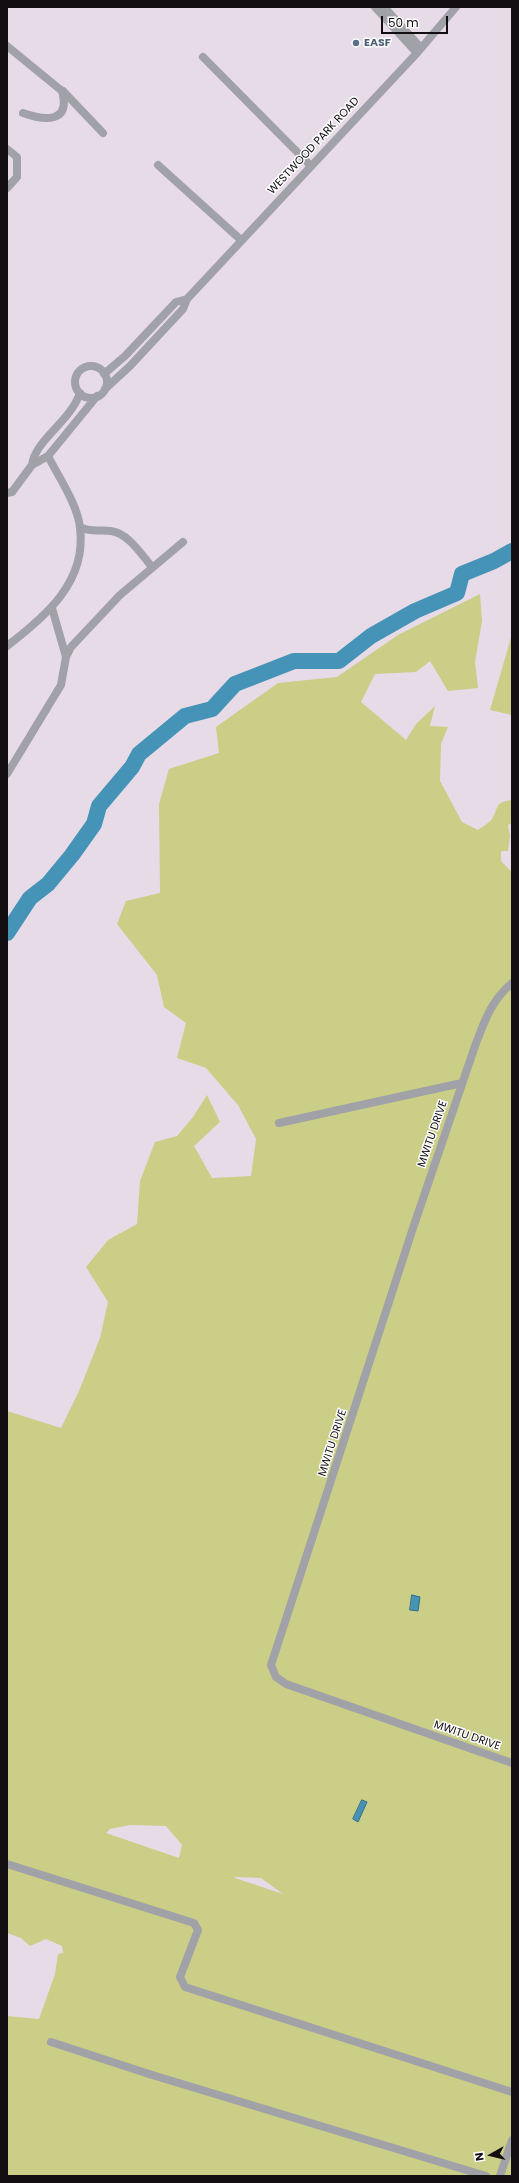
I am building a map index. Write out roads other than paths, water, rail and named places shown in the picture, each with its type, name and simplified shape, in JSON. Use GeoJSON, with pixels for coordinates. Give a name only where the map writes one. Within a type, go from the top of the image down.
{"type":"FeatureCollection","features":[{"type":"Feature","properties":{"kind":"street"},"geometry":{"type":"LineString","coordinates":[[375,7],[419,51]]}},
{"type":"Feature","properties":{"kind":"street"},"geometry":{"type":"LineString","coordinates":[[384,7],[419,51]]}},
{"type":"Feature","properties":{"kind":"street","name":"WESTWOOD PARK ROAD"},"geometry":{"type":"LineString","coordinates":[[105,389],[130,366],[184,309],[187,299],[419,51],[456,7]]}},
{"type":"Feature","properties":{"kind":"street"},"geometry":{"type":"LineString","coordinates":[[7,46],[62,91],[103,133]]}},
{"type":"Feature","properties":{"kind":"street"},"geometry":{"type":"LineString","coordinates":[[203,57],[310,166]]}},
{"type":"Feature","properties":{"kind":"street"},"geometry":{"type":"LineString","coordinates":[[23,113],[40,119],[53,118],[62,111],[65,102],[62,91]]}},
{"type":"Feature","properties":{"kind":"street"},"geometry":{"type":"LineString","coordinates":[[7,149],[17,157],[17,177],[7,188]]}},
{"type":"Feature","properties":{"kind":"street"},"geometry":{"type":"LineString","coordinates":[[158,165],[242,240]]}},
{"type":"Feature","properties":{"kind":"street","name":"WESTWOOD PARK ROAD"},"geometry":{"type":"LineString","coordinates":[[104,374],[125,356],[176,302],[187,299]]}},
{"type":"Feature","properties":{"kind":"street"},"geometry":{"type":"LineString","coordinates":[[7,493],[12,492],[32,464],[48,456],[97,396],[105,389],[106,383],[104,374],[94,366],[81,369],[75,381],[80,393],[89,397],[97,396]]}},
{"type":"Feature","properties":{"kind":"street"},"geometry":{"type":"LineString","coordinates":[[32,464],[33,455],[67,417],[74,407],[80,393]]}},
{"type":"Feature","properties":{"kind":"street"},"geometry":{"type":"LineString","coordinates":[[7,646],[52,608],[68,589],[73,578],[80,550],[80,527],[74,507],[48,456]]}},
{"type":"Feature","properties":{"kind":"street"},"geometry":{"type":"LineString","coordinates":[[80,527],[87,531],[110,531],[121,533],[152,567]]}},
{"type":"Feature","properties":{"kind":"street"},"geometry":{"type":"LineString","coordinates":[[66,657],[78,638],[120,595],[183,542]]}},
{"type":"Feature","properties":{"kind":"street"},"geometry":{"type":"LineString","coordinates":[[7,774],[61,684],[64,674],[66,657],[52,608]]}},
{"type":"Feature","properties":{"kind":"street","name":"MWITU DRIVE"},"geometry":{"type":"LineString","coordinates":[[512,983],[498,995],[485,1019],[462,1083],[413,1228],[271,1665],[276,1677],[286,1684],[512,1763]]}},
{"type":"Feature","properties":{"kind":"street"},"geometry":{"type":"LineString","coordinates":[[278,1123],[462,1083]]}},
{"type":"Feature","properties":{"kind":"street"},"geometry":{"type":"LineString","coordinates":[[7,1864],[194,1923],[198,1930],[180,1977],[185,1987],[512,2092]]}},
{"type":"Feature","properties":{"kind":"street"},"geometry":{"type":"LineString","coordinates":[[51,2042],[149,2074],[486,2176]]}},
{"type":"Feature","properties":{"kind":"street"},"geometry":{"type":"LineString","coordinates":[[500,2176],[512,2140]]}},
{"type":"Feature","properties":{"kind":"water"},"geometry":{"type":"Polygon","coordinates":[[[412,1595],[420,1597],[418,1611],[410,1610],[412,1595]]]}},
{"type":"Feature","properties":{"kind":"water"},"geometry":{"type":"Polygon","coordinates":[[[362,1800],[367,1802],[358,1822],[353,1819],[362,1800]]]}},
{"type":"Feature","properties":{"kind":"waterway"},"geometry":{"type":"LineString","coordinates":[[7,933],[30,898],[48,884],[72,855],[94,824],[99,806],[132,767],[139,754],[185,716],[212,709],[235,684],[294,661],[339,661],[371,636],[415,611],[457,593],[462,574],[494,561],[512,551]]}},
{"type":"Feature","properties":{"kind":"place","name":"EASF"},"geometry":{"type":"Point","coordinates":[356,43]}}]}
